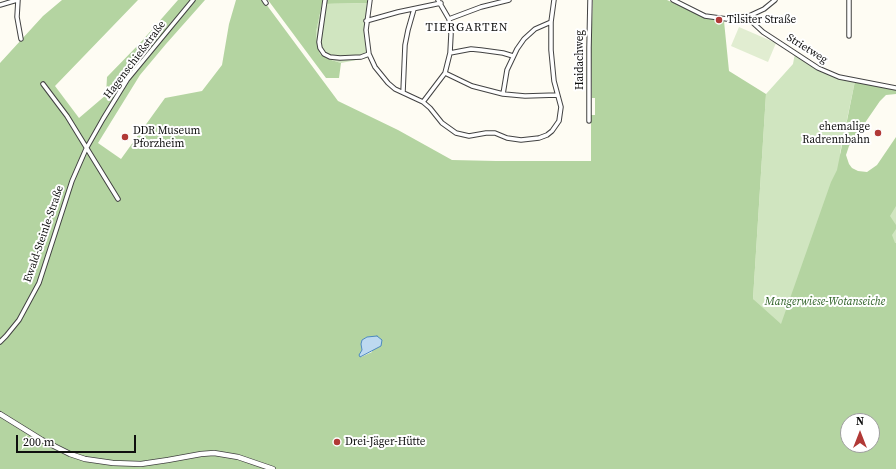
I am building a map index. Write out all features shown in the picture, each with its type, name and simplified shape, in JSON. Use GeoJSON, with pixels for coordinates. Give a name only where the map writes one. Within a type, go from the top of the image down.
{"type":"FeatureCollection","features":[{"type":"Feature","properties":{"kind":"street"},"geometry":{"type":"LineString","coordinates":[[0,5],[18,0],[17,17],[21,39]]}},
{"type":"Feature","properties":{"kind":"street","name":"Hagenschießstraße"},"geometry":{"type":"LineString","coordinates":[[86,149],[127,80],[193,0]]}},
{"type":"Feature","properties":{"kind":"street"},"geometry":{"type":"LineString","coordinates":[[326,0],[319,42],[320,48],[324,54],[330,58],[361,57],[369,54]]}},
{"type":"Feature","properties":{"kind":"street"},"geometry":{"type":"LineString","coordinates":[[370,0],[366,21],[369,54],[380,74],[388,83],[423,102],[442,123],[456,133],[469,136],[486,133],[507,138],[529,139],[539,138],[546,135],[556,127],[559,121],[561,107],[552,66],[551,22],[554,0]]}},
{"type":"Feature","properties":{"kind":"street"},"geometry":{"type":"LineString","coordinates":[[449,19],[481,7],[509,0]]}},
{"type":"Feature","properties":{"kind":"street","name":"Haidachweg"},"geometry":{"type":"LineString","coordinates":[[590,0],[590,120]]}},
{"type":"Feature","properties":{"kind":"street"},"geometry":{"type":"LineString","coordinates":[[673,0],[680,2],[705,16],[738,19],[764,9],[775,0]]}},
{"type":"Feature","properties":{"kind":"street"},"geometry":{"type":"LineString","coordinates":[[849,0],[849,36]]}},
{"type":"Feature","properties":{"kind":"street"},"geometry":{"type":"LineString","coordinates":[[366,21],[440,2],[449,19],[451,34],[450,53],[444,73],[423,102]]}},
{"type":"Feature","properties":{"kind":"street"},"geometry":{"type":"LineString","coordinates":[[403,92],[405,45],[414,9]]}},
{"type":"Feature","properties":{"kind":"street","name":"Strietweg"},"geometry":{"type":"LineString","coordinates":[[749,16],[751,21],[764,32],[818,68],[839,77],[896,88]]}},
{"type":"Feature","properties":{"kind":"street"},"geometry":{"type":"LineString","coordinates":[[503,94],[507,70],[513,56],[524,39],[534,29],[551,22]]}},
{"type":"Feature","properties":{"kind":"street"},"geometry":{"type":"LineString","coordinates":[[450,53],[471,49],[503,53],[513,56]]}},
{"type":"Feature","properties":{"kind":"street"},"geometry":{"type":"LineString","coordinates":[[444,73],[472,86],[503,94],[525,96],[558,94]]}},
{"type":"Feature","properties":{"kind":"street"},"geometry":{"type":"LineString","coordinates":[[43,84],[66,116],[118,199]]}},
{"type":"Feature","properties":{"kind":"street","name":"Ewald-Steinle-Straße"},"geometry":{"type":"LineString","coordinates":[[0,342],[19,320],[39,283],[68,194],[86,149]]}},
{"type":"Feature","properties":{"kind":"street"},"geometry":{"type":"LineString","coordinates":[[0,414],[56,447],[92,460],[142,464],[214,453],[238,456],[272,469]]}},
{"type":"Feature","properties":{"kind":"green space"},"geometry":{"type":"Polygon","coordinates":[[[62,0],[138,0],[55,86],[79,118],[106,95],[107,77],[141,42],[178,0],[205,0],[140,75],[98,143],[121,159],[165,98],[202,91],[222,65],[229,24],[236,0],[263,0],[338,101],[398,130],[452,160],[591,161],[591,115],[595,115],[595,98],[592,98],[591,48],[593,0],[667,0],[702,16],[724,21],[729,71],[766,94],[753,299],[781,324],[831,182],[837,170],[855,81],[896,89],[896,94],[886,95],[880,101],[849,146],[846,155],[852,168],[858,171],[867,172],[877,165],[896,137],[896,206],[890,216],[896,225],[896,229],[892,235],[896,243],[896,469],[0,469],[0,63],[43,16],[62,0]],[[367,337],[362,340],[361,357],[372,352],[373,337],[367,337]]]}},
{"type":"Feature","properties":{"kind":"green space"},"geometry":{"type":"Polygon","coordinates":[[[268,0],[367,0],[367,3],[322,4],[316,32],[317,44],[320,54],[328,59],[341,63],[339,78],[326,78],[268,0]]]}},
{"type":"Feature","properties":{"kind":"green space"},"geometry":{"type":"Polygon","coordinates":[[[367,3],[364,34],[367,58],[341,63],[328,59],[320,54],[316,32],[322,4],[367,3]]]}},
{"type":"Feature","properties":{"kind":"green space"},"geometry":{"type":"Polygon","coordinates":[[[739,27],[776,43],[768,62],[731,46],[739,27]]]}},
{"type":"Feature","properties":{"kind":"green space","name":"Mangerwiese-Wotanseiche"},"geometry":{"type":"Polygon","coordinates":[[[795,53],[817,68],[855,81],[840,153],[846,169],[859,178],[896,162],[896,469],[797,469],[753,299],[766,94],[793,64],[795,53]]]}},
{"type":"Feature","properties":{"kind":"water"},"geometry":{"type":"Polygon","coordinates":[[[377,336],[382,340],[381,346],[360,357],[359,355],[362,350],[362,340],[367,337],[377,336]]]}},
{"type":"Feature","properties":{"kind":"place","name":"Tilsiter Straße"},"geometry":{"type":"Point","coordinates":[719,20]}},
{"type":"Feature","properties":{"kind":"place","name":"ehemalige Radrennbahn"},"geometry":{"type":"Point","coordinates":[878,133]}},
{"type":"Feature","properties":{"kind":"place","name":"DDR Museum Pforzheim"},"geometry":{"type":"Point","coordinates":[125,137]}},
{"type":"Feature","properties":{"kind":"place","name":"Drei-Jäger-Hütte"},"geometry":{"type":"Point","coordinates":[337,442]}},
{"type":"Feature","properties":{"kind":"district","name":"TIERGARTEN"},"geometry":{"type":"Point","coordinates":[467,28]}}]}
